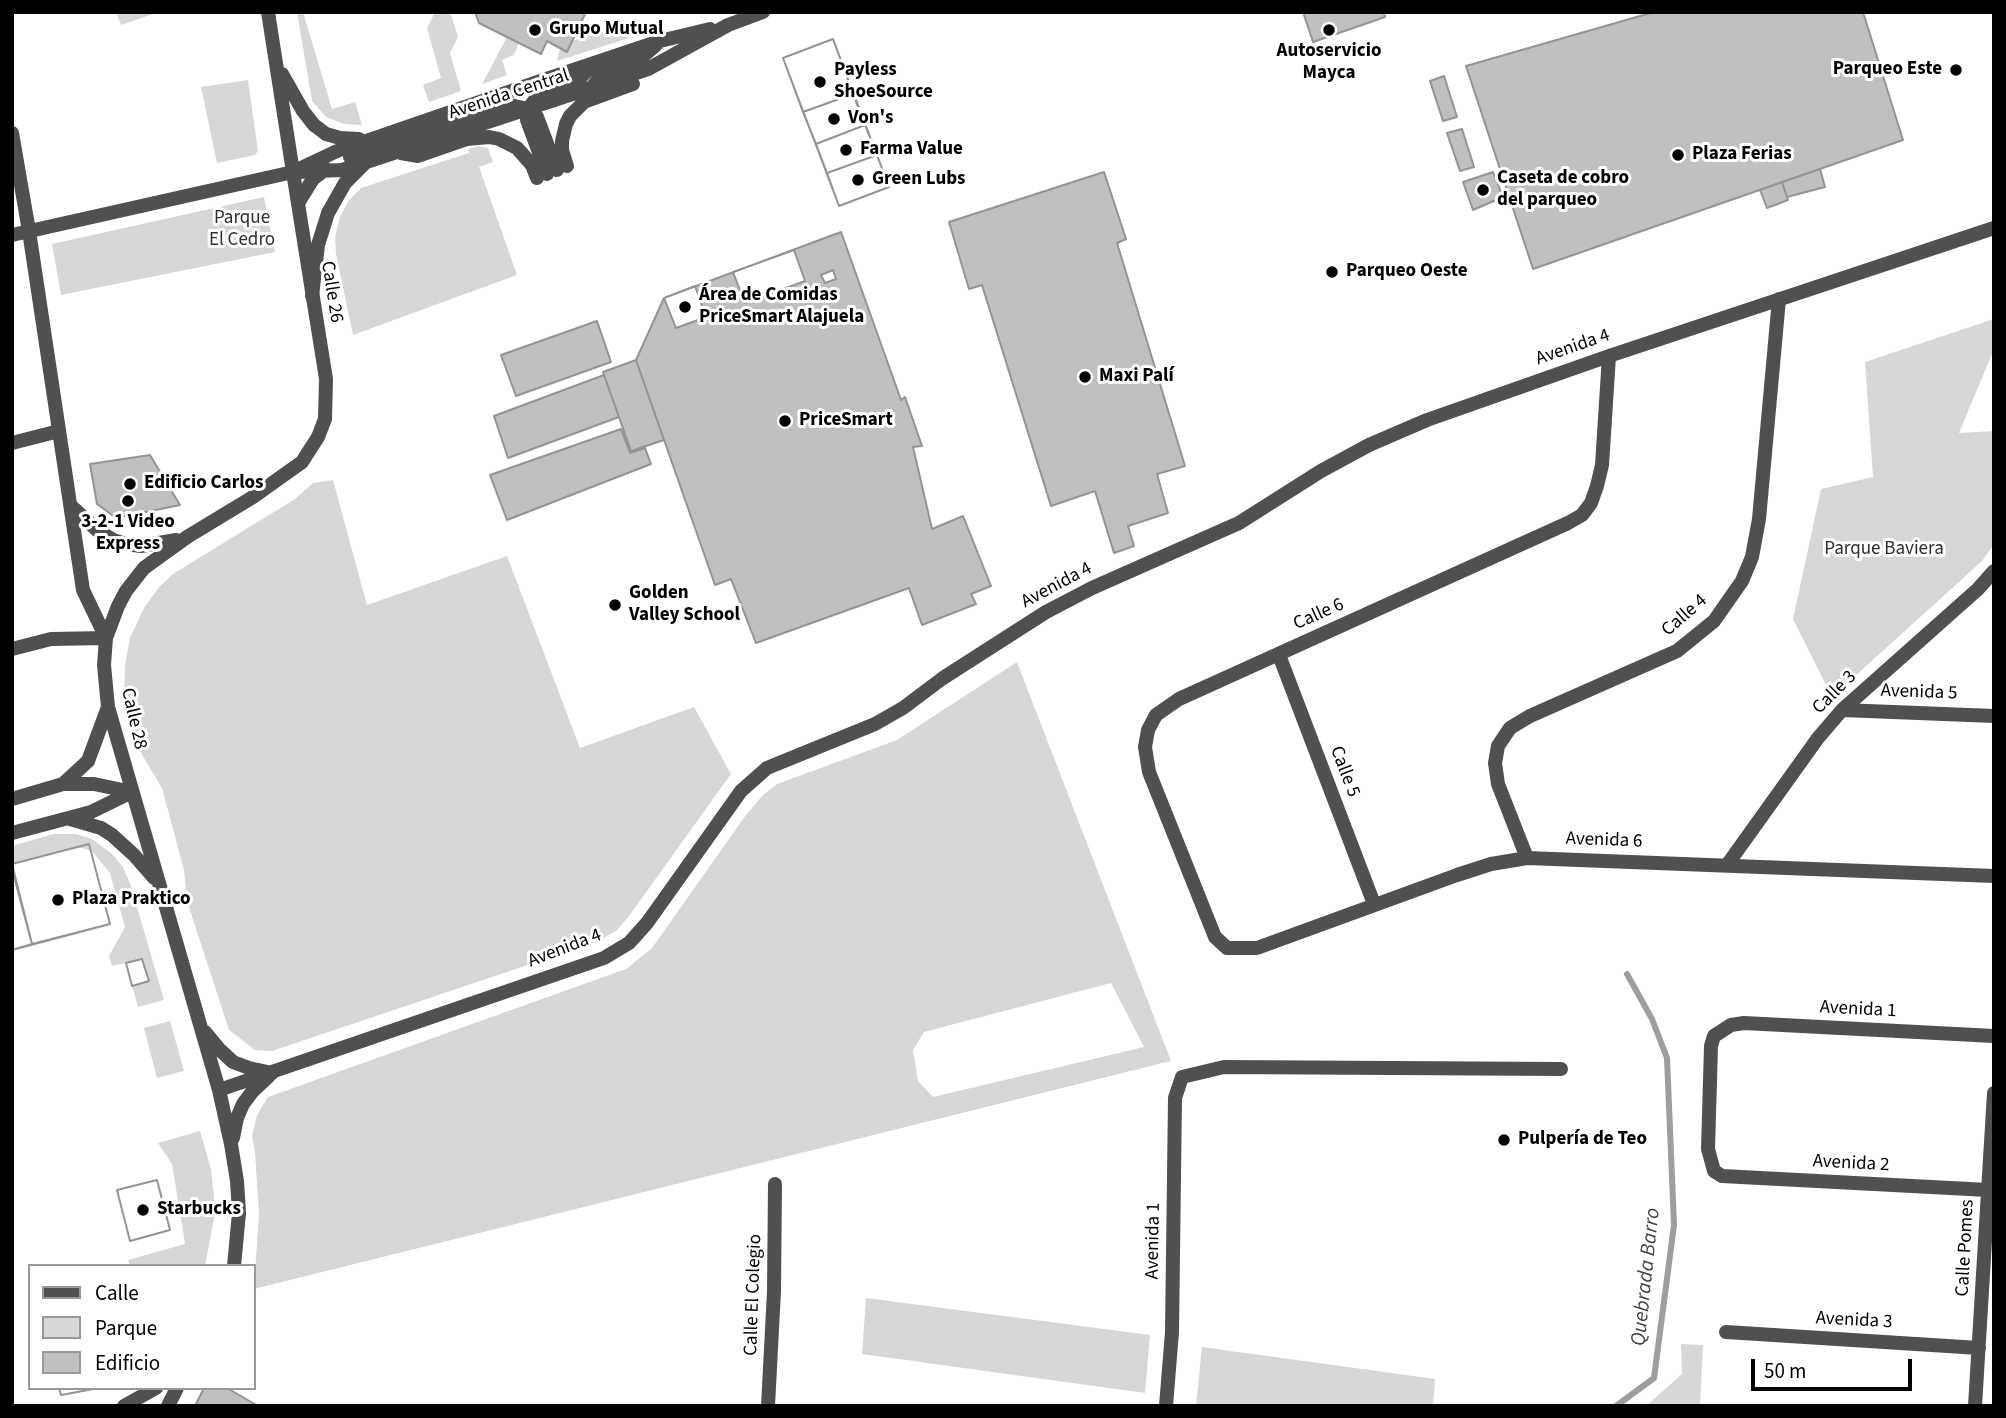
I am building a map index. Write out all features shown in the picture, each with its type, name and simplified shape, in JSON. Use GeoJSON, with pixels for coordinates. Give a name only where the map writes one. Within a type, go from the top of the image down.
{"type":"FeatureCollection","features":[{"type":"Feature","properties":{"kind":"street","name":"Calle 26"},"geometry":{"type":"LineString","coordinates":[[187,537],[253,497],[302,462],[312,450],[325,419],[326,379],[268,12]]}},
{"type":"Feature","properties":{"kind":"street","name":"Avenida Central"},"geometry":{"type":"LineString","coordinates":[[293,172],[337,151],[388,133],[660,41],[728,25],[763,12]]}},
{"type":"Feature","properties":{"kind":"street","name":"Avenida Central"},"geometry":{"type":"LineString","coordinates":[[12,235],[293,172],[342,170],[648,69],[728,25]]}},
{"type":"Feature","properties":{"kind":"street"},"geometry":{"type":"LineString","coordinates":[[592,88],[606,70],[641,58],[660,41]]}},
{"type":"Feature","properties":{"kind":"street"},"geometry":{"type":"LineString","coordinates":[[552,172],[566,124],[577,107],[645,79],[689,47]]}},
{"type":"Feature","properties":{"kind":"street"},"geometry":{"type":"LineString","coordinates":[[528,109],[541,92],[580,78],[597,62]]}},
{"type":"Feature","properties":{"kind":"street"},"geometry":{"type":"LineString","coordinates":[[278,67],[303,111],[314,125],[326,134],[359,139],[388,133]]}},
{"type":"Feature","properties":{"kind":"street"},"geometry":{"type":"LineString","coordinates":[[298,203],[306,188],[323,171],[341,160],[506,104],[528,109],[537,117],[552,172]]}},
{"type":"Feature","properties":{"kind":"street","name":"Calle 28"},"geometry":{"type":"LineString","coordinates":[[12,133],[83,590],[106,639],[105,685],[108,707],[219,1090],[231,1144],[239,1213],[234,1264]]}},
{"type":"Feature","properties":{"kind":"street"},"geometry":{"type":"LineString","coordinates":[[397,152],[418,156],[467,139],[489,137],[517,148],[532,165],[552,172]]}},
{"type":"Feature","properties":{"kind":"street"},"geometry":{"type":"LineString","coordinates":[[312,296],[318,245],[328,214],[345,183],[365,163]]}},
{"type":"Feature","properties":{"kind":"street","name":"Avenida 4"},"geometry":{"type":"LineString","coordinates":[[219,1090],[604,958],[629,943],[647,923],[741,791],[767,768],[874,724],[903,708],[943,678],[1046,612],[1092,588],[1239,523],[1321,471],[1369,445],[1427,420],[1609,356],[1994,228]]}},
{"type":"Feature","properties":{"kind":"street","name":"Calle 4"},"geometry":{"type":"LineString","coordinates":[[1527,858],[1498,784],[1495,763],[1498,746],[1510,728],[1530,716],[1677,651],[1714,621],[1742,580],[1752,556],[1759,519],[1779,299]]}},
{"type":"Feature","properties":{"kind":"street","name":"Calle 6"},"geometry":{"type":"LineString","coordinates":[[1227,948],[1215,937],[1149,772],[1145,747],[1156,715],[1179,699],[1568,523],[1582,514],[1591,503],[1602,465],[1609,356]]}},
{"type":"Feature","properties":{"kind":"street"},"geometry":{"type":"LineString","coordinates":[[12,443],[59,431]]}},
{"type":"Feature","properties":{"kind":"street"},"geometry":{"type":"LineString","coordinates":[[71,506],[97,530],[125,544],[141,546],[187,537]]}},
{"type":"Feature","properties":{"kind":"street"},"geometry":{"type":"LineString","coordinates":[[12,649],[51,639],[106,639],[118,606],[134,579],[158,557],[187,537]]}},
{"type":"Feature","properties":{"kind":"street","name":"Calle 3"},"geometry":{"type":"LineString","coordinates":[[1727,865],[1818,738],[1842,710],[1978,589],[1994,571]]}},
{"type":"Feature","properties":{"kind":"street","name":"Calle 5"},"geometry":{"type":"LineString","coordinates":[[1279,655],[1374,904]]}},
{"type":"Feature","properties":{"kind":"street"},"geometry":{"type":"LineString","coordinates":[[63,784],[88,761],[108,707]]}},
{"type":"Feature","properties":{"kind":"street","name":"Avenida 5"},"geometry":{"type":"LineString","coordinates":[[1842,710],[1994,716]]}},
{"type":"Feature","properties":{"kind":"street"},"geometry":{"type":"LineString","coordinates":[[12,799],[63,784],[94,784],[132,792]]}},
{"type":"Feature","properties":{"kind":"street"},"geometry":{"type":"LineString","coordinates":[[12,833],[69,819],[132,792]]}},
{"type":"Feature","properties":{"kind":"street"},"geometry":{"type":"LineString","coordinates":[[69,819],[100,828],[112,835],[157,881]]}},
{"type":"Feature","properties":{"kind":"street","name":"Avenida 6"},"geometry":{"type":"LineString","coordinates":[[1227,948],[1257,947],[1480,868],[1527,858],[1994,876]]}},
{"type":"Feature","properties":{"kind":"street","name":"Avenida 1"},"geometry":{"type":"LineString","coordinates":[[1714,1171],[1708,1150],[1711,1046],[1714,1036],[1731,1025],[1744,1023],[1994,1036]]}},
{"type":"Feature","properties":{"kind":"street"},"geometry":{"type":"LineString","coordinates":[[199,1026],[233,1062],[273,1073]]}},
{"type":"Feature","properties":{"kind":"street","name":"Avenida 1"},"geometry":{"type":"LineString","coordinates":[[1166,1406],[1172,1332],[1175,1098],[1182,1077],[1224,1067],[1560,1069]]}},
{"type":"Feature","properties":{"kind":"street"},"geometry":{"type":"LineString","coordinates":[[231,1144],[243,1104],[273,1073]]}},
{"type":"Feature","properties":{"kind":"street","name":"Calle Pomes"},"geometry":{"type":"LineString","coordinates":[[1975,1406],[1994,1093]]}},
{"type":"Feature","properties":{"kind":"street","name":"Avenida 2"},"geometry":{"type":"LineString","coordinates":[[1714,1171],[1722,1176],[1739,1178],[1988,1190]]}},
{"type":"Feature","properties":{"kind":"street","name":"Calle El Colegio"},"geometry":{"type":"LineString","coordinates":[[768,1406],[774,1291],[775,1185]]}},
{"type":"Feature","properties":{"kind":"street","name":"Avenida 3"},"geometry":{"type":"LineString","coordinates":[[1726,1332],[1979,1348]]}},
{"type":"Feature","properties":{"kind":"street"},"geometry":{"type":"LineString","coordinates":[[124,1406],[152,1390]]}},
{"type":"Feature","properties":{"kind":"street"},"geometry":{"type":"LineString","coordinates":[[168,1406],[176,1390]]}},
{"type":"Feature","properties":{"kind":"green space"},"geometry":{"type":"Polygon","coordinates":[[[116,12],[159,12],[121,25],[116,12]]]}},
{"type":"Feature","properties":{"kind":"green space"},"geometry":{"type":"Polygon","coordinates":[[[297,12],[303,12],[332,109],[355,102],[362,125],[344,124],[326,117],[312,101],[297,12]]]}},
{"type":"Feature","properties":{"kind":"green space"},"geometry":{"type":"Polygon","coordinates":[[[435,12],[451,15],[458,37],[450,53],[461,91],[429,102],[423,85],[441,78],[427,28],[435,12]]]}},
{"type":"Feature","properties":{"kind":"green space"},"geometry":{"type":"Polygon","coordinates":[[[614,28],[632,37],[557,61],[560,48],[567,52],[572,41],[614,28]]]}},
{"type":"Feature","properties":{"kind":"green space"},"geometry":{"type":"Polygon","coordinates":[[[507,37],[519,43],[514,55],[502,60],[507,75],[482,84],[507,37]]]}},
{"type":"Feature","properties":{"kind":"green space"},"geometry":{"type":"Polygon","coordinates":[[[248,80],[258,151],[255,155],[217,163],[201,87],[248,80]]]}},
{"type":"Feature","properties":{"kind":"green space"},"geometry":{"type":"Polygon","coordinates":[[[479,146],[488,148],[493,162],[479,167],[517,275],[353,335],[335,237],[340,217],[349,200],[361,188],[469,153],[468,149],[479,146]]]}},
{"type":"Feature","properties":{"kind":"green space","name":"Parque El Cedro"},"geometry":{"type":"Polygon","coordinates":[[[264,197],[275,252],[61,295],[52,244],[264,197]]]}},
{"type":"Feature","properties":{"kind":"green space","name":"Parque Baviera"},"geometry":{"type":"Polygon","coordinates":[[[1994,319],[1994,349],[1959,433],[1994,431],[1994,544],[1982,561],[1832,697],[1793,619],[1821,489],[1873,477],[1865,362],[1994,319]]]}},
{"type":"Feature","properties":{"kind":"green space"},"geometry":{"type":"Polygon","coordinates":[[[333,480],[367,605],[507,556],[580,748],[694,707],[731,774],[629,916],[617,930],[599,941],[272,1051],[255,1050],[229,1030],[187,901],[184,870],[162,788],[141,753],[124,700],[125,665],[130,638],[144,608],[160,586],[173,574],[295,499],[313,483],[333,480]]]}},
{"type":"Feature","properties":{"kind":"green space"},"geometry":{"type":"Polygon","coordinates":[[[1017,662],[1171,1061],[256,1289],[259,1214],[252,1136],[257,1115],[268,1097],[626,969],[652,948],[746,815],[763,795],[777,784],[897,740],[1017,662]],[[1111,983],[924,1032],[913,1050],[918,1081],[933,1097],[1144,1047],[1111,983]]]}},
{"type":"Feature","properties":{"kind":"green space"},"geometry":{"type":"Polygon","coordinates":[[[53,834],[76,834],[92,839],[112,854],[123,867],[164,1000],[138,1007],[132,986],[149,981],[142,959],[112,966],[109,956],[125,927],[110,873],[92,851],[78,847],[12,864],[12,846],[53,834]]]}},
{"type":"Feature","properties":{"kind":"green space"},"geometry":{"type":"Polygon","coordinates":[[[170,1021],[184,1071],[157,1078],[144,1028],[170,1021]]]}},
{"type":"Feature","properties":{"kind":"green space"},"geometry":{"type":"Polygon","coordinates":[[[200,1131],[211,1169],[214,1196],[214,1218],[205,1264],[129,1264],[128,1260],[185,1244],[172,1164],[158,1143],[200,1131]]]}},
{"type":"Feature","properties":{"kind":"green space"},"geometry":{"type":"Polygon","coordinates":[[[866,1298],[1150,1335],[1145,1393],[862,1354],[866,1298]]]}},
{"type":"Feature","properties":{"kind":"green space"},"geometry":{"type":"Polygon","coordinates":[[[1681,1344],[1703,1345],[1700,1406],[1646,1406],[1682,1374],[1681,1344]]]}},
{"type":"Feature","properties":{"kind":"green space"},"geometry":{"type":"Polygon","coordinates":[[[1202,1347],[1435,1379],[1433,1406],[1196,1406],[1202,1347]]]}},
{"type":"Feature","properties":{"kind":"building","name":"Grupo Mutual"},"geometry":{"type":"Polygon","coordinates":[[[475,12],[586,12],[567,52],[547,41],[541,54],[479,23],[475,12]]]}},
{"type":"Feature","properties":{"kind":"building","name":"Autoservicio Mayca"},"geometry":{"type":"Polygon","coordinates":[[[1303,12],[1384,12],[1385,17],[1313,42],[1303,12]]]}},
{"type":"Feature","properties":{"kind":"building","name":"Plaza Ferias"},"geometry":{"type":"Polygon","coordinates":[[[1654,12],[1863,12],[1903,140],[1533,269],[1466,66],[1654,12]]]}},
{"type":"Feature","properties":{"kind":"building","name":"Payless ShoeSource"},"geometry":{"type":"Polygon","coordinates":[[[833,39],[853,94],[803,112],[783,58],[833,39]]]}},
{"type":"Feature","properties":{"kind":"building"},"geometry":{"type":"Polygon","coordinates":[[[833,39],[889,187],[839,206],[783,58],[833,39]]]}},
{"type":"Feature","properties":{"kind":"building"},"geometry":{"type":"Polygon","coordinates":[[[1444,76],[1457,117],[1443,121],[1430,81],[1444,76]]]}},
{"type":"Feature","properties":{"kind":"building","name":"Von's"},"geometry":{"type":"Polygon","coordinates":[[[853,94],[865,125],[816,144],[803,112],[853,94]]]}},
{"type":"Feature","properties":{"kind":"building","name":"Farma Value"},"geometry":{"type":"Polygon","coordinates":[[[865,125],[877,155],[827,173],[816,144],[865,125]]]}},
{"type":"Feature","properties":{"kind":"building"},"geometry":{"type":"Polygon","coordinates":[[[1462,129],[1474,167],[1460,171],[1447,133],[1462,129]]]}},
{"type":"Feature","properties":{"kind":"building","name":"Green Lubs"},"geometry":{"type":"Polygon","coordinates":[[[877,155],[889,187],[839,206],[827,173],[877,155]]]}},
{"type":"Feature","properties":{"kind":"building"},"geometry":{"type":"Polygon","coordinates":[[[1820,169],[1825,187],[1787,197],[1782,182],[1820,169]]]}},
{"type":"Feature","properties":{"kind":"building","name":"Maxi Palí"},"geometry":{"type":"Polygon","coordinates":[[[1104,172],[1126,239],[1117,243],[1185,466],[1157,474],[1168,513],[1128,526],[1134,546],[1114,553],[1095,491],[1051,506],[982,285],[969,289],[949,222],[1104,172]]]}},
{"type":"Feature","properties":{"kind":"building","name":"Caseta de cobro del parqueo"},"geometry":{"type":"Polygon","coordinates":[[[1493,172],[1503,197],[1473,210],[1463,182],[1493,172]]]}},
{"type":"Feature","properties":{"kind":"building"},"geometry":{"type":"Polygon","coordinates":[[[1782,182],[1788,200],[1767,208],[1760,190],[1782,182]]]}},
{"type":"Feature","properties":{"kind":"building","name":"PriceSmart"},"geometry":{"type":"Polygon","coordinates":[[[841,232],[901,400],[905,397],[922,446],[913,447],[932,529],[963,516],[991,586],[971,594],[976,604],[922,625],[909,588],[756,643],[731,579],[715,585],[636,360],[664,298],[841,232]]]}},
{"type":"Feature","properties":{"kind":"building"},"geometry":{"type":"Polygon","coordinates":[[[794,250],[805,281],[745,303],[733,272],[794,250]]]}},
{"type":"Feature","properties":{"kind":"building"},"geometry":{"type":"Polygon","coordinates":[[[833,270],[836,279],[825,283],[821,275],[833,270]]]}},
{"type":"Feature","properties":{"kind":"building","name":"Área de Comidas PriceSmart Alajuela"},"geometry":{"type":"Polygon","coordinates":[[[695,286],[706,317],[676,328],[664,298],[695,286]]]}},
{"type":"Feature","properties":{"kind":"building"},"geometry":{"type":"Polygon","coordinates":[[[597,321],[611,362],[516,396],[501,355],[597,321]]]}},
{"type":"Feature","properties":{"kind":"building"},"geometry":{"type":"Polygon","coordinates":[[[636,360],[664,440],[631,451],[603,372],[636,360]]]}},
{"type":"Feature","properties":{"kind":"building"},"geometry":{"type":"Polygon","coordinates":[[[604,375],[619,417],[508,458],[494,416],[604,375]]]}},
{"type":"Feature","properties":{"kind":"building"},"geometry":{"type":"Polygon","coordinates":[[[621,429],[630,453],[645,448],[651,464],[507,520],[490,475],[621,429]]]}},
{"type":"Feature","properties":{"kind":"building","name":"Edificio Carlos"},"geometry":{"type":"Polygon","coordinates":[[[150,455],[180,505],[116,518],[97,504],[90,464],[150,455]]]}},
{"type":"Feature","properties":{"kind":"building","name":"Plaza Praktico"},"geometry":{"type":"Polygon","coordinates":[[[89,844],[110,924],[12,950],[12,864],[89,844]]]}},
{"type":"Feature","properties":{"kind":"building","name":"Plaza Praktico"},"geometry":{"type":"Polygon","coordinates":[[[89,844],[110,924],[32,944],[12,864],[89,844]]]}},
{"type":"Feature","properties":{"kind":"building"},"geometry":{"type":"Polygon","coordinates":[[[12,869],[32,944],[12,950],[12,869]]]}},
{"type":"Feature","properties":{"kind":"building","name":"Plaza Praktico"},"geometry":{"type":"Polygon","coordinates":[[[142,959],[149,981],[132,986],[126,963],[142,959]]]}},
{"type":"Feature","properties":{"kind":"building","name":"Plaza Praktico"},"geometry":{"type":"Polygon","coordinates":[[[142,959],[149,981],[132,986],[126,963],[142,959]]]}},
{"type":"Feature","properties":{"kind":"building","name":"Starbucks"},"geometry":{"type":"Polygon","coordinates":[[[157,1180],[170,1230],[130,1241],[117,1190],[157,1180]]]}},
{"type":"Feature","properties":{"kind":"building","name":"Starbucks"},"geometry":{"type":"Polygon","coordinates":[[[157,1180],[170,1230],[130,1241],[117,1190],[157,1180]]]}},
{"type":"Feature","properties":{"kind":"building"},"geometry":{"type":"Polygon","coordinates":[[[60,1390],[88,1390],[61,1395],[60,1390]]]}},
{"type":"Feature","properties":{"kind":"building"},"geometry":{"type":"Polygon","coordinates":[[[60,1390],[88,1390],[61,1395],[60,1390]]]}},
{"type":"Feature","properties":{"kind":"building"},"geometry":{"type":"Polygon","coordinates":[[[203,1390],[230,1390],[258,1406],[195,1406],[203,1390]]]}},
{"type":"Feature","properties":{"kind":"waterway","name":"Quebrada Barro"},"geometry":{"type":"LineString","coordinates":[[1616,1406],[1654,1378],[1674,1225],[1667,1058],[1652,1019],[1627,974]]}},
{"type":"Feature","properties":{"kind":"place","name":"Grupo Mutual"},"geometry":{"type":"Point","coordinates":[535,30]}},
{"type":"Feature","properties":{"kind":"place","name":"Autoservicio Mayca"},"geometry":{"type":"Point","coordinates":[1329,30]}},
{"type":"Feature","properties":{"kind":"place","name":"Parqueo Este"},"geometry":{"type":"Point","coordinates":[1956,70]}},
{"type":"Feature","properties":{"kind":"place","name":"Payless ShoeSource"},"geometry":{"type":"Point","coordinates":[820,82]}},
{"type":"Feature","properties":{"kind":"place","name":"Von's"},"geometry":{"type":"Point","coordinates":[834,119]}},
{"type":"Feature","properties":{"kind":"place","name":"Farma Value"},"geometry":{"type":"Point","coordinates":[846,150]}},
{"type":"Feature","properties":{"kind":"place","name":"Plaza Ferias"},"geometry":{"type":"Point","coordinates":[1678,155]}},
{"type":"Feature","properties":{"kind":"place","name":"Green Lubs"},"geometry":{"type":"Point","coordinates":[858,180]}},
{"type":"Feature","properties":{"kind":"place","name":"Caseta de cobro del parqueo"},"geometry":{"type":"Point","coordinates":[1483,190]}},
{"type":"Feature","properties":{"kind":"place","name":"Parqueo Oeste"},"geometry":{"type":"Point","coordinates":[1332,272]}},
{"type":"Feature","properties":{"kind":"place","name":"Área de Comidas PriceSmart Alajuela"},"geometry":{"type":"Point","coordinates":[685,307]}},
{"type":"Feature","properties":{"kind":"place","name":"Maxi Palí"},"geometry":{"type":"Point","coordinates":[1085,377]}},
{"type":"Feature","properties":{"kind":"place","name":"PriceSmart"},"geometry":{"type":"Point","coordinates":[785,421]}},
{"type":"Feature","properties":{"kind":"place","name":"Edificio Carlos"},"geometry":{"type":"Point","coordinates":[130,484]}},
{"type":"Feature","properties":{"kind":"place","name":"3-2-1 Video Express"},"geometry":{"type":"Point","coordinates":[128,501]}},
{"type":"Feature","properties":{"kind":"place","name":"Golden Valley School"},"geometry":{"type":"Point","coordinates":[615,605]}},
{"type":"Feature","properties":{"kind":"place","name":"Plaza Praktico"},"geometry":{"type":"Point","coordinates":[58,900]}},
{"type":"Feature","properties":{"kind":"place","name":"Pulpería de Teo"},"geometry":{"type":"Point","coordinates":[1504,1140]}},
{"type":"Feature","properties":{"kind":"place","name":"Starbucks"},"geometry":{"type":"Point","coordinates":[143,1210]}}]}
